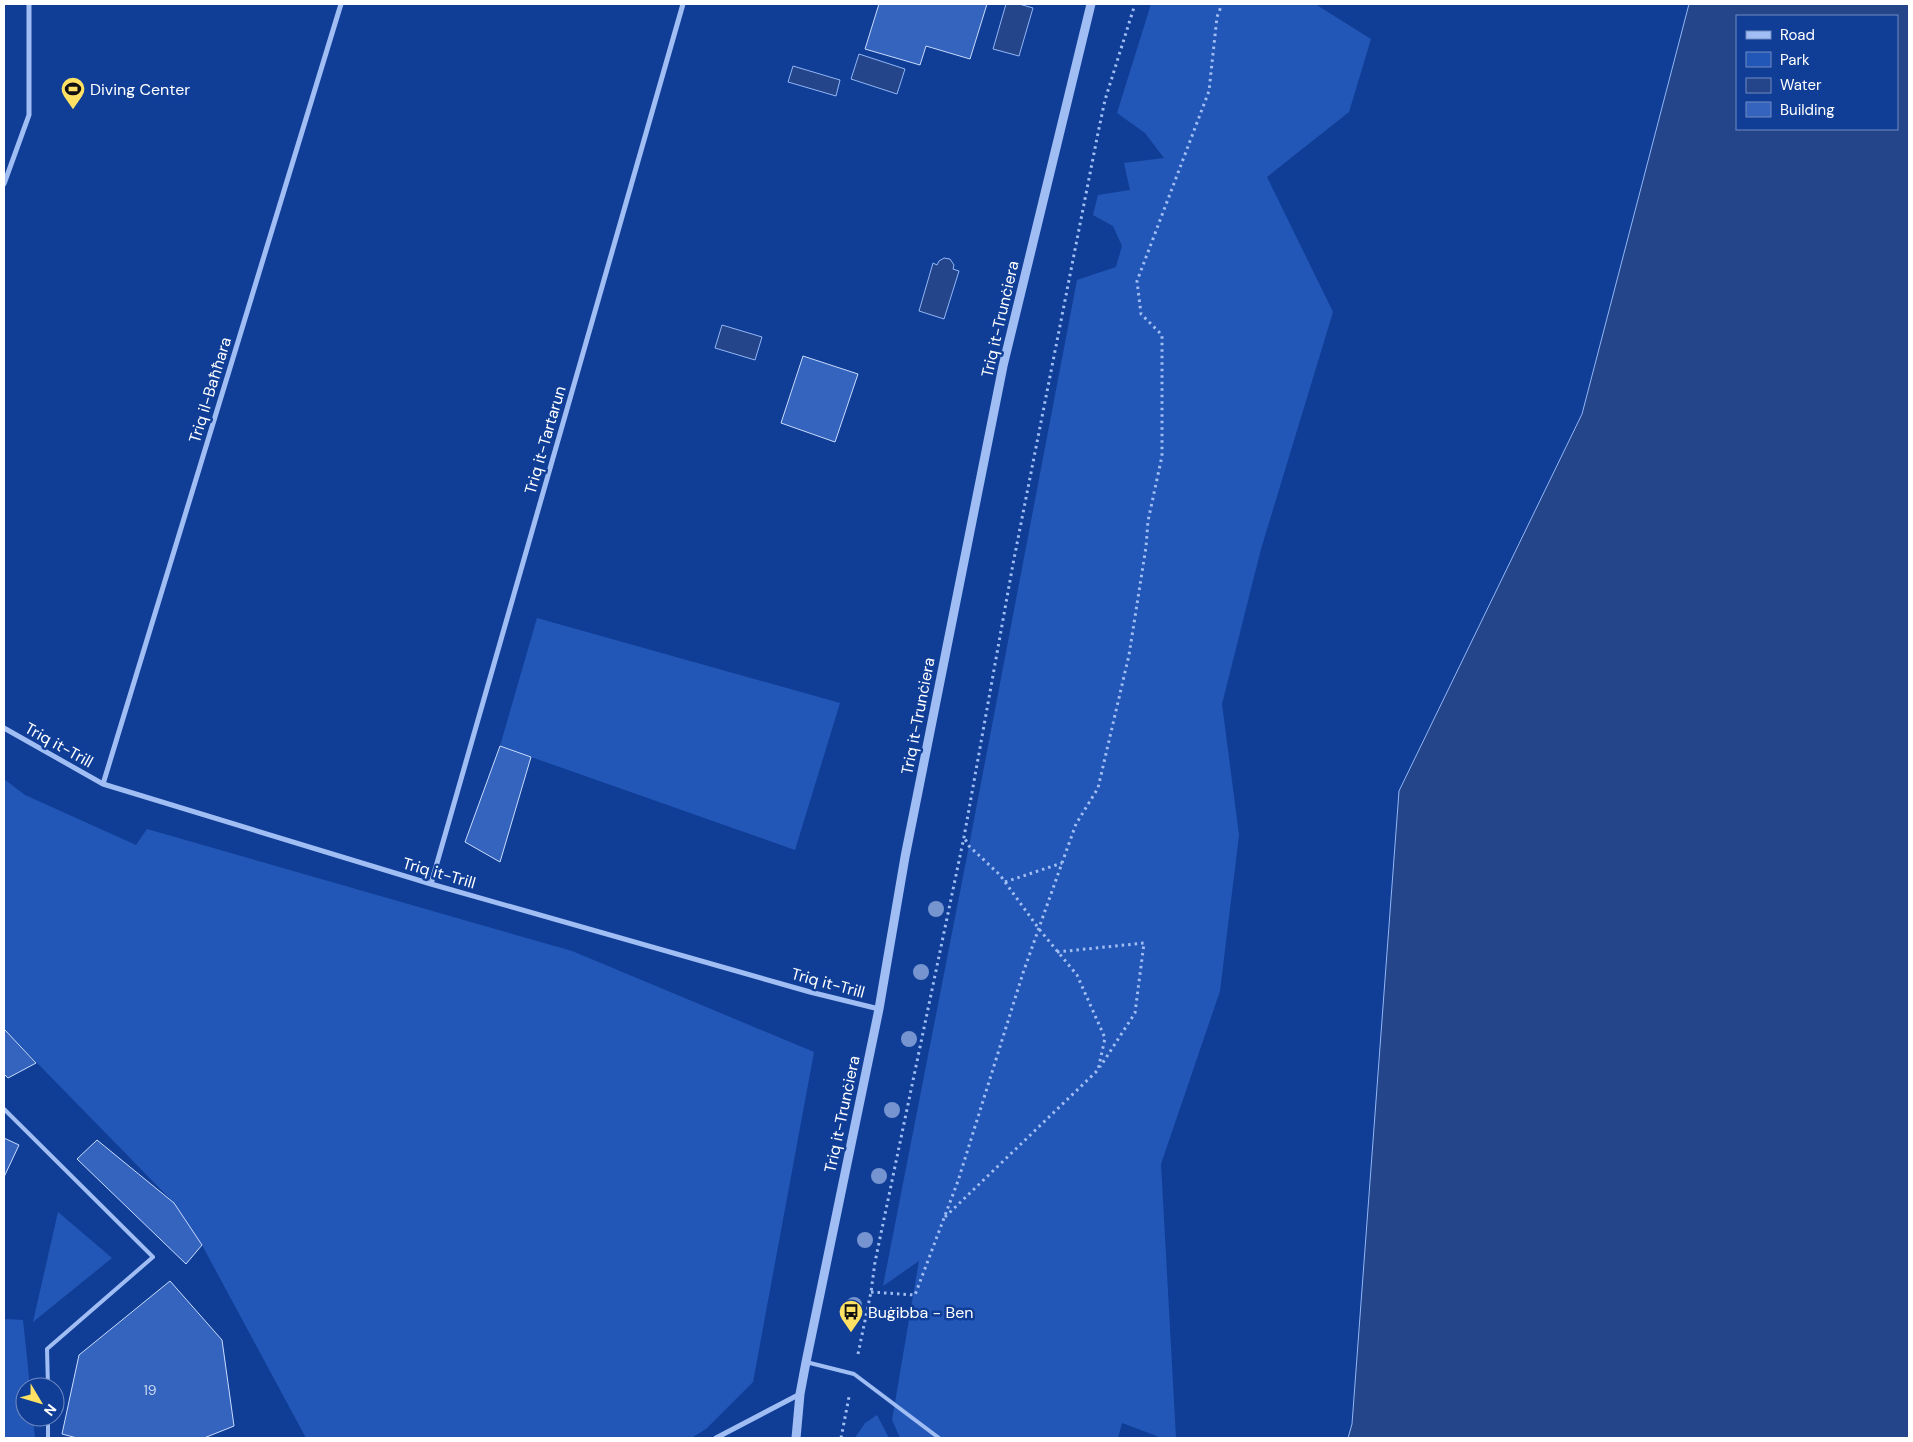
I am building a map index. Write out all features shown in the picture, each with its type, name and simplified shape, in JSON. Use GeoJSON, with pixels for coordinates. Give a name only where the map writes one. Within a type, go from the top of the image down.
{"type":"FeatureCollection","features":[{"type":"Feature","properties":{"kind":"street"},"geometry":{"type":"LineString","coordinates":[[4,184],[29,114],[29,4]]}},
{"type":"Feature","properties":{"kind":"street","name":"Triq il-Baħħara"},"geometry":{"type":"LineString","coordinates":[[103,784],[341,4]]}},
{"type":"Feature","properties":{"kind":"street","name":"Triq it-Tartarun"},"geometry":{"type":"LineString","coordinates":[[430,884],[683,4]]}},
{"type":"Feature","properties":{"kind":"street","name":"Triq it-Trunċiera"},"geometry":{"type":"LineString","coordinates":[[796,1438],[800,1394],[806,1362],[879,1009],[905,857],[1003,366],[1091,4]]}},
{"type":"Feature","properties":{"kind":"street","name":"Triq it-Trill"},"geometry":{"type":"LineString","coordinates":[[4,728],[103,784],[430,884],[810,992],[879,1009]]}},
{"type":"Feature","properties":{"kind":"street"},"geometry":{"type":"LineString","coordinates":[[716,1438],[800,1394]]}},
{"type":"Feature","properties":{"kind":"lane"},"geometry":{"type":"LineString","coordinates":[[4,1109],[153,1257],[47,1349],[48,1377]]}},
{"type":"Feature","properties":{"kind":"lane"},"geometry":{"type":"LineString","coordinates":[[806,1362],[854,1374],[939,1438]]}},
{"type":"Feature","properties":{"kind":"path"},"geometry":{"type":"LineString","coordinates":[[841,1438],[871,1292],[875,1262],[964,836],[1015,554],[1098,133],[1105,100],[1135,4]]}},
{"type":"Feature","properties":{"kind":"path"},"geometry":{"type":"LineString","coordinates":[[871,1292],[915,1295],[958,1181],[983,1097],[1076,824],[1098,788],[1128,654],[1146,547],[1148,521],[1162,456],[1162,335],[1141,314],[1137,281],[1209,91],[1217,17],[1222,4]]}},
{"type":"Feature","properties":{"kind":"path"},"geometry":{"type":"LineString","coordinates":[[964,836],[969,846],[1000,875],[1039,929],[1076,975],[1105,1038],[1098,1070]]}},
{"type":"Feature","properties":{"kind":"path"},"geometry":{"type":"LineString","coordinates":[[1005,882],[1062,863]]}},
{"type":"Feature","properties":{"kind":"path"},"geometry":{"type":"LineString","coordinates":[[943,1220],[1098,1070],[1135,1013],[1144,943],[1057,952]]}},
{"type":"Feature","properties":{"kind":"green space"},"geometry":{"type":"Polygon","coordinates":[[[1151,4],[1315,4],[1371,39],[1349,112],[1267,177],[1333,312],[1261,549],[1222,704],[1239,835],[1220,991],[1161,1164],[1176,1438],[1162,1438],[1122,1423],[1118,1438],[900,1438],[892,1420],[919,1261],[883,1286],[1077,280],[1116,267],[1122,246],[1113,226],[1093,215],[1098,195],[1130,190],[1124,163],[1164,158],[1145,133],[1117,113],[1151,4]]]}},
{"type":"Feature","properties":{"kind":"green space"},"geometry":{"type":"Polygon","coordinates":[[[537,618],[840,703],[795,850],[500,746],[537,618]]]}},
{"type":"Feature","properties":{"kind":"green space"},"geometry":{"type":"Polygon","coordinates":[[[4,779],[25,795],[136,845],[147,829],[572,951],[814,1052],[753,1382],[706,1429],[691,1438],[306,1438],[202,1245],[174,1203],[4,1029],[4,779]]]}},
{"type":"Feature","properties":{"kind":"green space"},"geometry":{"type":"Polygon","coordinates":[[[58,1212],[112,1258],[33,1322],[58,1212]]]}},
{"type":"Feature","properties":{"kind":"green space"},"geometry":{"type":"Polygon","coordinates":[[[4,1319],[23,1320],[29,1377],[15,1377],[15,1427],[34,1427],[35,1438],[4,1438],[4,1319]]]}},
{"type":"Feature","properties":{"kind":"green space"},"geometry":{"type":"Polygon","coordinates":[[[877,1415],[889,1438],[855,1438],[865,1423],[877,1415]]]}},
{"type":"Feature","properties":{"kind":"water"},"geometry":{"type":"Polygon","coordinates":[[[1006,4],[1019,4],[1033,8],[1019,56],[993,49],[1006,4]]]}},
{"type":"Feature","properties":{"kind":"water"},"geometry":{"type":"Polygon","coordinates":[[[1689,4],[1909,4],[1909,1438],[1348,1438],[1352,1424],[1399,791],[1582,414],[1689,4]]]}},
{"type":"Feature","properties":{"kind":"water"},"geometry":{"type":"Polygon","coordinates":[[[859,54],[905,69],[897,94],[851,79],[859,54]]]}},
{"type":"Feature","properties":{"kind":"water"},"geometry":{"type":"Polygon","coordinates":[[[793,66],[840,80],[836,96],[788,82],[793,66]]]}},
{"type":"Feature","properties":{"kind":"water"},"geometry":{"type":"Polygon","coordinates":[[[944,258],[950,259],[954,265],[953,269],[959,271],[944,319],[919,311],[933,263],[937,265],[944,258]]]}},
{"type":"Feature","properties":{"kind":"water"},"geometry":{"type":"Polygon","coordinates":[[[722,325],[762,337],[755,360],[715,348],[722,325]]]}},
{"type":"Feature","properties":{"kind":"building"},"geometry":{"type":"Polygon","coordinates":[[[879,4],[987,4],[970,59],[926,46],[920,65],[865,49],[879,4]]]}},
{"type":"Feature","properties":{"kind":"building"},"geometry":{"type":"Polygon","coordinates":[[[803,356],[858,374],[835,442],[781,423],[803,356]]]}},
{"type":"Feature","properties":{"kind":"building"},"geometry":{"type":"Polygon","coordinates":[[[500,746],[531,757],[500,862],[465,842],[500,746]]]}},
{"type":"Feature","properties":{"kind":"building"},"geometry":{"type":"Polygon","coordinates":[[[4,1029],[36,1063],[8,1078],[4,1074],[4,1029]]]}},
{"type":"Feature","properties":{"kind":"building"},"geometry":{"type":"Polygon","coordinates":[[[4,1138],[19,1145],[4,1177],[4,1138]]]}},
{"type":"Feature","properties":{"kind":"building"},"geometry":{"type":"Polygon","coordinates":[[[97,1140],[174,1203],[202,1245],[186,1264],[77,1159],[97,1140]]]}},
{"type":"Feature","properties":{"kind":"building"},"geometry":{"type":"Polygon","coordinates":[[[170,1281],[222,1340],[234,1426],[204,1438],[77,1438],[62,1434],[79,1355],[170,1281]]]}},
{"type":"Feature","properties":{"kind":"place","name":"Diving Center"},"geometry":{"type":"Point","coordinates":[73,110]}},
{"type":"Feature","properties":{"kind":"place","name":"Buġibba - Ben"},"geometry":{"type":"Point","coordinates":[851,1333]}}]}
